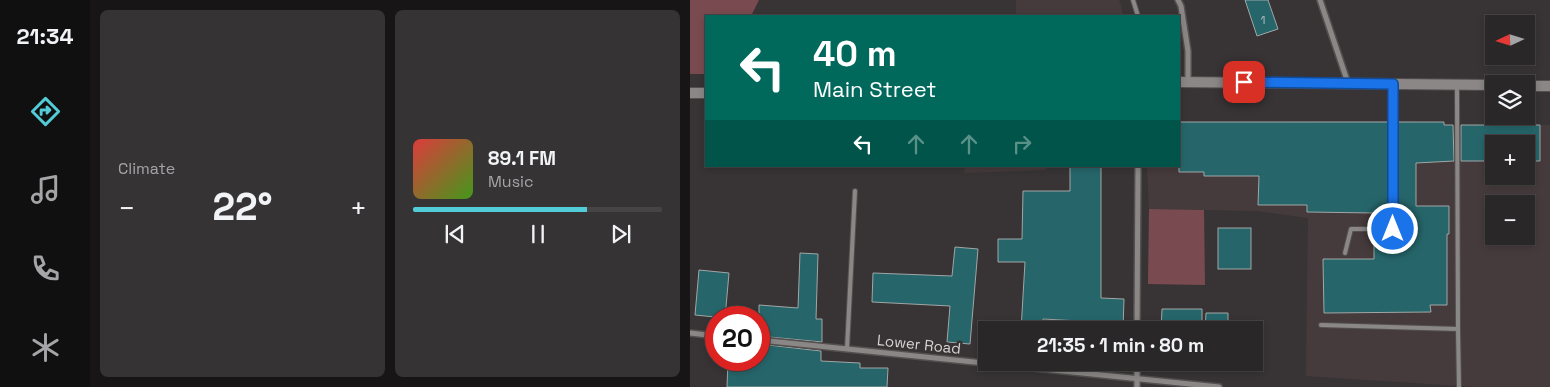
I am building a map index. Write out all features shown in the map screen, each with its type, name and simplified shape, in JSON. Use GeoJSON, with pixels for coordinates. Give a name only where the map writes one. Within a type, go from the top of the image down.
{"type":"FeatureCollection","features":[{"type":"Feature","properties":{"kind":"main road"},"geometry":{"type":"LineString","coordinates":[[1184,82],[1485,85]]}},
{"type":"Feature","properties":{"kind":"main road"},"geometry":{"type":"LineString","coordinates":[[1535,86],[1550,86]]}},
{"type":"Feature","properties":{"kind":"main road"},"geometry":{"type":"LineString","coordinates":[[690,93],[705,93]]}},
{"type":"Feature","properties":{"kind":"street"},"geometry":{"type":"LineString","coordinates":[[1178,0],[1181,6],[1188,50],[1184,82]]}},
{"type":"Feature","properties":{"kind":"street"},"geometry":{"type":"LineString","coordinates":[[1320,0],[1348,84]]}},
{"type":"Feature","properties":{"kind":"street"},"geometry":{"type":"LineString","coordinates":[[1137,321],[1138,167]]}},
{"type":"Feature","properties":{"kind":"street"},"geometry":{"type":"LineString","coordinates":[[690,333],[705,335]]}},
{"type":"Feature","properties":{"kind":"street","name":"Lower Road"},"geometry":{"type":"LineString","coordinates":[[770,341],[1219,387]]}},
{"type":"Feature","properties":{"kind":"street"},"geometry":{"type":"LineString","coordinates":[[1137,371],[1137,387]]}},
{"type":"Feature","properties":{"kind":"lane"},"geometry":{"type":"LineString","coordinates":[[1132,0],[1138,15]]}},
{"type":"Feature","properties":{"kind":"lane"},"geometry":{"type":"LineString","coordinates":[[1344,253],[1351,229],[1393,229],[1393,84]]}},
{"type":"Feature","properties":{"kind":"lane"},"geometry":{"type":"LineString","coordinates":[[1457,85],[1459,387]]}},
{"type":"Feature","properties":{"kind":"lane"},"geometry":{"type":"LineString","coordinates":[[847,349],[855,191]]}},
{"type":"Feature","properties":{"kind":"lane"},"geometry":{"type":"LineString","coordinates":[[1321,325],[1458,329]]}},
{"type":"Feature","properties":{"kind":"shaded area"},"geometry":{"type":"Polygon","coordinates":[[[690,0],[759,0],[752,15],[705,15],[705,74],[690,74],[690,0]]]}},
{"type":"Feature","properties":{"kind":"shaded area"},"geometry":{"type":"Polygon","coordinates":[[[1016,0],[1119,0],[1123,15],[1016,15],[1016,0]]]}},
{"type":"Feature","properties":{"kind":"shaded area"},"geometry":{"type":"Polygon","coordinates":[[[1360,121],[1444,122],[1444,125],[1550,125],[1550,387],[1476,387],[1306,376],[1308,218],[1258,211],[1149,209],[1147,167],[1180,167],[1180,122],[1360,121]]]}},
{"type":"Feature","properties":{"kind":"shaded area"},"geometry":{"type":"Polygon","coordinates":[[[965,167],[1046,167],[1046,170],[964,173],[965,167]]]}},
{"type":"Feature","properties":{"kind":"shaded area"},"geometry":{"type":"Polygon","coordinates":[[[1149,209],[1204,210],[1205,285],[1148,284],[1149,209]]]}},
{"type":"Feature","properties":{"kind":"building"},"geometry":{"type":"Polygon","coordinates":[[[1245,0],[1268,0],[1278,29],[1257,36],[1245,0]]]}},
{"type":"Feature","properties":{"kind":"building"},"geometry":{"type":"Polygon","coordinates":[[[1180,122],[1389,122],[1389,225],[1374,225],[1374,213],[1307,212],[1307,205],[1258,205],[1259,176],[1204,176],[1204,172],[1179,172],[1180,122]]]}},
{"type":"Feature","properties":{"kind":"building"},"geometry":{"type":"Polygon","coordinates":[[[1397,122],[1444,122],[1444,125],[1453,125],[1454,161],[1416,163],[1416,206],[1449,206],[1447,305],[1430,305],[1431,312],[1324,313],[1323,259],[1374,259],[1374,233],[1393,233],[1396,230],[1397,122]]]}},
{"type":"Feature","properties":{"kind":"building"},"geometry":{"type":"Polygon","coordinates":[[[1461,125],[1540,125],[1540,161],[1535,161],[1535,135],[1485,135],[1485,161],[1461,161],[1461,125]]]}},
{"type":"Feature","properties":{"kind":"building"},"geometry":{"type":"Polygon","coordinates":[[[1070,167],[1101,167],[1101,298],[1124,299],[1123,321],[1043,319],[1043,321],[1022,321],[1025,262],[998,262],[998,239],[1022,239],[1023,191],[1070,191],[1070,167]]]}},
{"type":"Feature","properties":{"kind":"building"},"geometry":{"type":"Polygon","coordinates":[[[1218,228],[1251,228],[1251,269],[1218,269],[1218,228]]]}},
{"type":"Feature","properties":{"kind":"building"},"geometry":{"type":"Polygon","coordinates":[[[955,247],[978,249],[970,344],[947,342],[950,306],[872,302],[873,273],[952,276],[955,247]]]}},
{"type":"Feature","properties":{"kind":"building"},"geometry":{"type":"Polygon","coordinates":[[[800,253],[818,254],[816,319],[822,319],[822,342],[770,337],[770,306],[759,305],[798,308],[800,253]]]}},
{"type":"Feature","properties":{"kind":"building"},"geometry":{"type":"Polygon","coordinates":[[[699,270],[729,273],[726,306],[705,306],[705,316],[695,315],[699,270]]]}},
{"type":"Feature","properties":{"kind":"building"},"geometry":{"type":"Polygon","coordinates":[[[1162,309],[1202,309],[1202,321],[1161,321],[1162,309]]]}},
{"type":"Feature","properties":{"kind":"building"},"geometry":{"type":"Polygon","coordinates":[[[1206,313],[1228,313],[1228,321],[1206,321],[1206,313]]]}},
{"type":"Feature","properties":{"kind":"building"},"geometry":{"type":"Polygon","coordinates":[[[770,345],[821,351],[821,361],[860,363],[860,368],[888,368],[887,387],[727,387],[728,371],[770,371],[770,345]]]}},
{"type":"Feature","properties":{"kind":"route"},"geometry":{"type":"LineString","coordinates":[[1244,82],[1393,84],[1393,229]]}}]}
